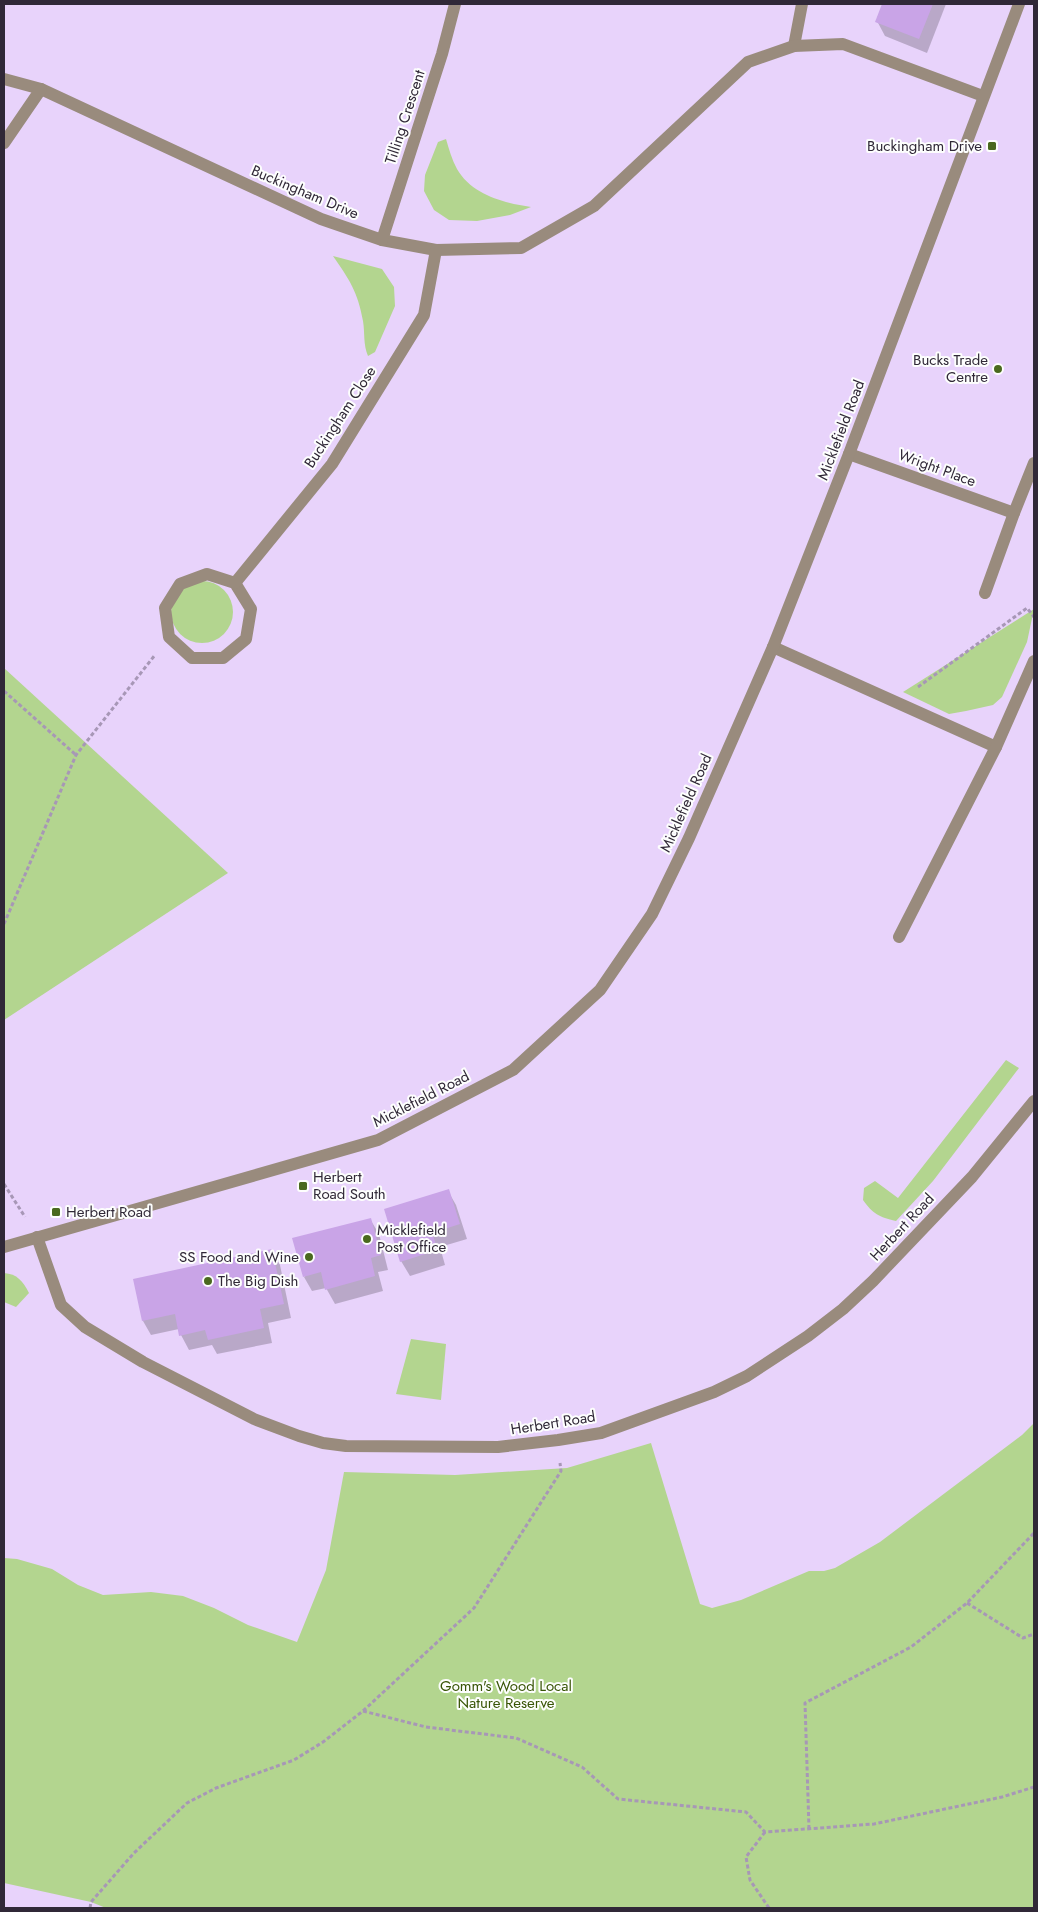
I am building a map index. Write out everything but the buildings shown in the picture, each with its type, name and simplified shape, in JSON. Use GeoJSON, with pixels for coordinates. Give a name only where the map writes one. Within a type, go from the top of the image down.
{"type":"FeatureCollection","features":[{"type":"Feature","properties":{"kind":"street","name":"Tilling Crescent"},"geometry":{"type":"LineString","coordinates":[[382,240],[442,54],[455,4]]}},
{"type":"Feature","properties":{"kind":"street"},"geometry":{"type":"LineString","coordinates":[[794,46],[802,4]]}},
{"type":"Feature","properties":{"kind":"street","name":"Micklefield Road"},"geometry":{"type":"LineString","coordinates":[[4,1247],[378,1140],[512,1070],[600,990],[652,914],[689,838],[773,647],[849,454],[1019,4]]}},
{"type":"Feature","properties":{"kind":"street","name":"Buckingham Drive"},"geometry":{"type":"LineString","coordinates":[[4,79],[41,89],[321,219],[382,240],[436,250],[521,248],[594,206],[748,62],[794,46],[842,44],[984,96]]}},
{"type":"Feature","properties":{"kind":"street"},"geometry":{"type":"LineString","coordinates":[[4,143],[41,89]]}},
{"type":"Feature","properties":{"kind":"street","name":"Buckingham Close"},"geometry":{"type":"LineString","coordinates":[[234,582],[332,464],[424,315],[436,250]]}},
{"type":"Feature","properties":{"kind":"street","name":"Wright Place"},"geometry":{"type":"LineString","coordinates":[[849,454],[1014,513]]}},
{"type":"Feature","properties":{"kind":"street"},"geometry":{"type":"LineString","coordinates":[[985,593],[1034,463]]}},
{"type":"Feature","properties":{"kind":"street"},"geometry":{"type":"LineString","coordinates":[[207,574],[234,582],[251,609],[246,639],[222,658],[192,658],[169,637],[165,608],[180,584],[207,574]]}},
{"type":"Feature","properties":{"kind":"street"},"geometry":{"type":"LineString","coordinates":[[773,647],[896,704],[996,747]]}},
{"type":"Feature","properties":{"kind":"street"},"geometry":{"type":"LineString","coordinates":[[899,937],[996,747],[1034,661]]}},
{"type":"Feature","properties":{"kind":"street","name":"Herbert Road"},"geometry":{"type":"LineString","coordinates":[[37,1237],[61,1305],[85,1327],[143,1362],[272,1426],[323,1443],[346,1446],[498,1447],[558,1440],[601,1433],[714,1392],[747,1376],[808,1336],[842,1310],[903,1251],[972,1177],[1034,1101]]}},
{"type":"Feature","properties":{"kind":"path"},"geometry":{"type":"LineString","coordinates":[[896,704],[1027,608],[1034,617]]}},
{"type":"Feature","properties":{"kind":"path"},"geometry":{"type":"LineString","coordinates":[[4,924],[76,755],[169,637]]}},
{"type":"Feature","properties":{"kind":"path"},"geometry":{"type":"LineString","coordinates":[[4,691],[76,755]]}},
{"type":"Feature","properties":{"kind":"path"},"geometry":{"type":"LineString","coordinates":[[4,1184],[37,1237]]}},
{"type":"Feature","properties":{"kind":"path"},"geometry":{"type":"LineString","coordinates":[[90,1908],[91,1902],[134,1853],[187,1803],[216,1788],[294,1760],[323,1742],[363,1711],[474,1608],[561,1471],[558,1440]]}},
{"type":"Feature","properties":{"kind":"path"},"geometry":{"type":"LineString","coordinates":[[809,1829],[805,1703],[911,1646],[967,1603],[1034,1533]]}},
{"type":"Feature","properties":{"kind":"path"},"geometry":{"type":"LineString","coordinates":[[967,1603],[1023,1638],[1034,1634]]}},
{"type":"Feature","properties":{"kind":"path"},"geometry":{"type":"LineString","coordinates":[[363,1711],[426,1728],[516,1738],[582,1767],[618,1799],[746,1812],[765,1832]]}},
{"type":"Feature","properties":{"kind":"path"},"geometry":{"type":"LineString","coordinates":[[769,1908],[750,1880],[746,1857],[765,1832],[874,1824],[1002,1797],[1034,1787]]}},
{"type":"Feature","properties":{"kind":"green space"},"geometry":{"type":"Polygon","coordinates":[[[446,139],[457,169],[471,185],[500,200],[531,207],[510,215],[477,221],[449,220],[434,210],[424,191],[425,175],[438,142],[446,139]]]}},
{"type":"Feature","properties":{"kind":"green space"},"geometry":{"type":"Polygon","coordinates":[[[333,256],[382,269],[394,287],[395,306],[375,352],[368,356],[363,321],[356,294],[333,256]]]}},
{"type":"Feature","properties":{"kind":"green space"},"geometry":{"type":"Polygon","coordinates":[[[202,581],[214,583],[224,590],[231,600],[233,612],[231,624],[224,634],[214,641],[202,643],[190,641],[180,634],[173,624],[171,612],[173,600],[180,590],[190,583],[202,581]]]}},
{"type":"Feature","properties":{"kind":"green space"},"geometry":{"type":"Polygon","coordinates":[[[1034,609],[1027,642],[1002,697],[993,705],[949,714],[903,692],[1034,609]]]}},
{"type":"Feature","properties":{"kind":"green space"},"geometry":{"type":"Polygon","coordinates":[[[4,668],[228,873],[4,1020],[4,668]]]}},
{"type":"Feature","properties":{"kind":"green space"},"geometry":{"type":"Polygon","coordinates":[[[1006,1060],[1019,1068],[933,1181],[896,1221],[873,1212],[863,1200],[864,1188],[875,1181],[898,1198],[1006,1060]]]}},
{"type":"Feature","properties":{"kind":"green space"},"geometry":{"type":"Polygon","coordinates":[[[4,1273],[19,1279],[29,1293],[16,1307],[4,1302],[4,1273]]]}},
{"type":"Feature","properties":{"kind":"green space"},"geometry":{"type":"Polygon","coordinates":[[[411,1339],[446,1344],[441,1400],[396,1394],[411,1339]]]}},
{"type":"Feature","properties":{"kind":"green space","name":"Gomm's Wood Local Nature Reserve"},"geometry":{"type":"Polygon","coordinates":[[[1034,1423],[1034,1908],[106,1908],[91,1902],[4,1883],[4,1558],[17,1559],[52,1569],[78,1585],[103,1595],[151,1592],[183,1596],[214,1608],[248,1625],[297,1642],[326,1570],[344,1472],[455,1475],[567,1468],[651,1443],[700,1604],[712,1608],[741,1600],[809,1571],[824,1571],[835,1568],[880,1542],[1022,1435],[1034,1423]]]}},
{"type":"Feature","properties":{"kind":"place","name":"Buckingham Drive"},"geometry":{"type":"Point","coordinates":[992,146]}},
{"type":"Feature","properties":{"kind":"place","name":"Bucks Trade Centre"},"geometry":{"type":"Point","coordinates":[998,369]}},
{"type":"Feature","properties":{"kind":"place","name":"Herbert Road South"},"geometry":{"type":"Point","coordinates":[303,1186]}},
{"type":"Feature","properties":{"kind":"place","name":"Herbert Road"},"geometry":{"type":"Point","coordinates":[56,1212]}},
{"type":"Feature","properties":{"kind":"place","name":"Micklefield Post Office"},"geometry":{"type":"Point","coordinates":[367,1239]}},
{"type":"Feature","properties":{"kind":"place","name":"SS Food and Wine"},"geometry":{"type":"Point","coordinates":[309,1257]}},
{"type":"Feature","properties":{"kind":"place","name":"The Big Dish"},"geometry":{"type":"Point","coordinates":[208,1281]}}]}
